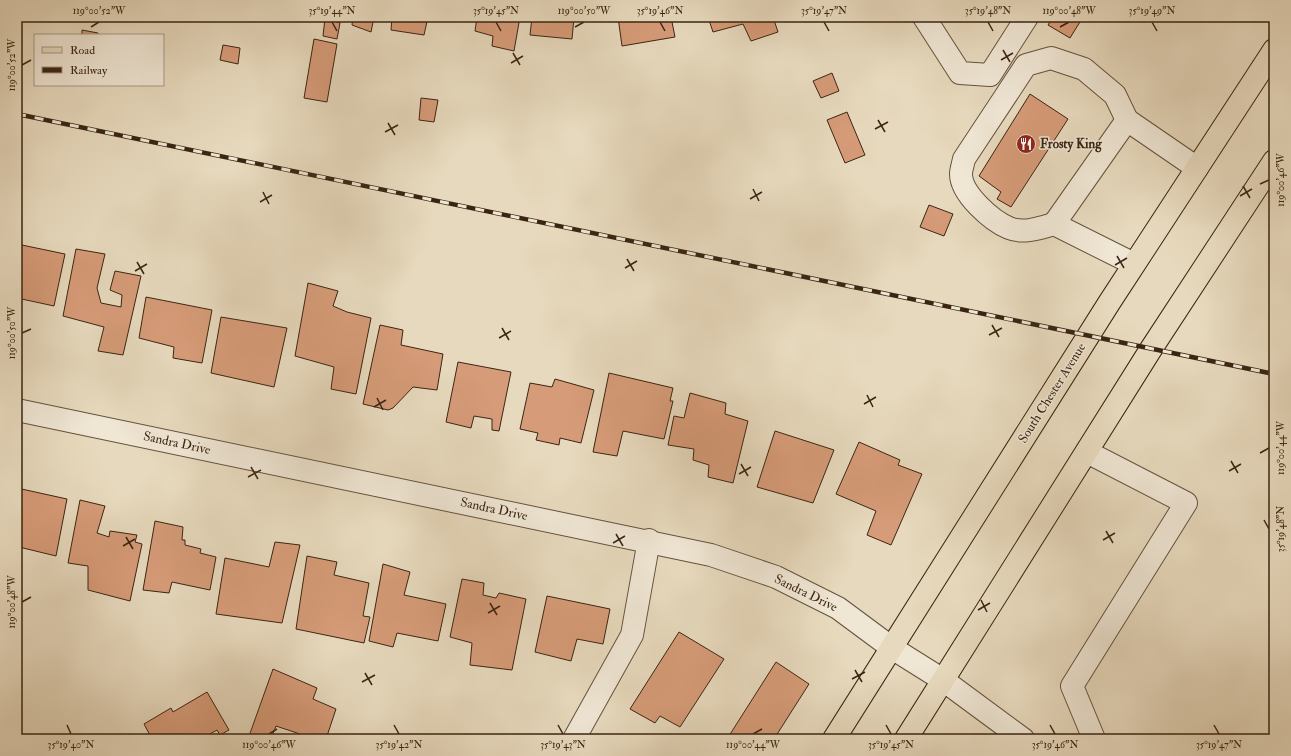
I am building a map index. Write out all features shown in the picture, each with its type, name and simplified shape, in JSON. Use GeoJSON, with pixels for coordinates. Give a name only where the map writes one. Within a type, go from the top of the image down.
{"type":"FeatureCollection","features":[{"type":"Feature","properties":{"kind":"main road","name":"South Chester Avenue"},"geometry":{"type":"LineString","coordinates":[[834,739],[1134,264],[1274,50]]}},
{"type":"Feature","properties":{"kind":"main road"},"geometry":{"type":"LineString","coordinates":[[906,739],[1086,452],[1274,160]]}},
{"type":"Feature","properties":{"kind":"street"},"geometry":{"type":"LineString","coordinates":[[924,17],[960,73],[990,75],[1027,17]]}},
{"type":"Feature","properties":{"kind":"street"},"geometry":{"type":"LineString","coordinates":[[1127,120],[1054,224],[1028,231],[1009,229],[983,211],[967,192],[960,175],[964,159],[1026,65],[1051,58],[1084,69],[1115,95],[1127,120],[1197,168]]}},
{"type":"Feature","properties":{"kind":"street"},"geometry":{"type":"LineString","coordinates":[[1054,224],[1134,264]]}},
{"type":"Feature","properties":{"kind":"street","name":"Sandra Drive"},"geometry":{"type":"LineString","coordinates":[[17,410],[649,540],[711,555],[776,577],[838,608],[892,648],[943,680],[1023,739]]}},
{"type":"Feature","properties":{"kind":"street"},"geometry":{"type":"LineString","coordinates":[[1086,452],[1186,503],[1072,686],[1094,739]]}},
{"type":"Feature","properties":{"kind":"street"},"geometry":{"type":"LineString","coordinates":[[574,739],[632,635],[649,540]]}},
{"type":"Feature","properties":{"kind":"building"},"geometry":{"type":"Polygon","coordinates":[[[353,17],[374,17],[371,32],[352,25],[353,17]]]}},
{"type":"Feature","properties":{"kind":"building"},"geometry":{"type":"Polygon","coordinates":[[[392,17],[428,17],[424,35],[391,30],[392,17]]]}},
{"type":"Feature","properties":{"kind":"building"},"geometry":{"type":"Polygon","coordinates":[[[477,17],[520,17],[514,51],[492,46],[493,36],[475,31],[477,17]]]}},
{"type":"Feature","properties":{"kind":"building"},"geometry":{"type":"Polygon","coordinates":[[[532,17],[574,17],[572,39],[530,35],[532,17]]]}},
{"type":"Feature","properties":{"kind":"building"},"geometry":{"type":"Polygon","coordinates":[[[618,17],[690,17],[672,22],[675,37],[622,46],[618,17]]]}},
{"type":"Feature","properties":{"kind":"building"},"geometry":{"type":"Polygon","coordinates":[[[708,17],[773,17],[778,32],[751,41],[743,24],[713,32],[708,17]]]}},
{"type":"Feature","properties":{"kind":"building"},"geometry":{"type":"Polygon","coordinates":[[[1053,17],[1083,17],[1070,38],[1048,25],[1053,17]]]}},
{"type":"Feature","properties":{"kind":"building"},"geometry":{"type":"Polygon","coordinates":[[[325,18],[340,23],[337,39],[323,36],[325,18]]]}},
{"type":"Feature","properties":{"kind":"building"},"geometry":{"type":"Polygon","coordinates":[[[82,30],[98,33],[98,34],[82,34],[82,30]]]}},
{"type":"Feature","properties":{"kind":"building"},"geometry":{"type":"Polygon","coordinates":[[[314,39],[337,44],[327,102],[304,98],[314,39]]]}},
{"type":"Feature","properties":{"kind":"building"},"geometry":{"type":"Polygon","coordinates":[[[223,45],[240,48],[238,64],[220,60],[223,45]]]}},
{"type":"Feature","properties":{"kind":"building"},"geometry":{"type":"Polygon","coordinates":[[[832,73],[839,91],[821,98],[813,81],[832,73]]]}},
{"type":"Feature","properties":{"kind":"building"},"geometry":{"type":"Polygon","coordinates":[[[1030,94],[1068,119],[1011,207],[997,199],[1001,192],[979,176],[1030,94]]]}},
{"type":"Feature","properties":{"kind":"building"},"geometry":{"type":"Polygon","coordinates":[[[421,98],[438,100],[434,122],[419,120],[421,98]]]}},
{"type":"Feature","properties":{"kind":"building"},"geometry":{"type":"Polygon","coordinates":[[[847,112],[865,155],[845,163],[827,120],[847,112]]]}},
{"type":"Feature","properties":{"kind":"building"},"geometry":{"type":"Polygon","coordinates":[[[929,205],[953,214],[944,236],[920,227],[929,205]]]}},
{"type":"Feature","properties":{"kind":"building"},"geometry":{"type":"Polygon","coordinates":[[[17,244],[65,254],[54,306],[17,298],[17,244]]]}},
{"type":"Feature","properties":{"kind":"building"},"geometry":{"type":"Polygon","coordinates":[[[76,249],[105,254],[97,288],[101,303],[121,307],[122,295],[110,290],[115,271],[141,276],[123,355],[98,351],[104,327],[63,316],[76,249]]]}},
{"type":"Feature","properties":{"kind":"building"},"geometry":{"type":"Polygon","coordinates":[[[308,283],[338,291],[333,306],[347,312],[371,318],[356,394],[331,389],[334,367],[295,356],[308,283]]]}},
{"type":"Feature","properties":{"kind":"building"},"geometry":{"type":"Polygon","coordinates":[[[146,297],[212,310],[202,363],[173,358],[174,347],[139,338],[146,297]]]}},
{"type":"Feature","properties":{"kind":"building"},"geometry":{"type":"Polygon","coordinates":[[[221,317],[287,328],[274,387],[211,373],[221,317]]]}},
{"type":"Feature","properties":{"kind":"building"},"geometry":{"type":"Polygon","coordinates":[[[380,325],[403,330],[401,345],[443,354],[437,390],[413,387],[393,408],[388,410],[363,404],[380,325]]]}},
{"type":"Feature","properties":{"kind":"building"},"geometry":{"type":"Polygon","coordinates":[[[458,362],[511,372],[499,431],[492,430],[492,419],[474,416],[471,428],[446,422],[458,362]]]}},
{"type":"Feature","properties":{"kind":"building"},"geometry":{"type":"Polygon","coordinates":[[[609,373],[673,388],[670,401],[673,401],[664,439],[623,431],[617,456],[593,452],[609,373]]]}},
{"type":"Feature","properties":{"kind":"building"},"geometry":{"type":"Polygon","coordinates":[[[555,379],[594,390],[581,443],[560,438],[559,445],[536,440],[538,433],[520,429],[530,383],[552,387],[555,379]]]}},
{"type":"Feature","properties":{"kind":"building"},"geometry":{"type":"Polygon","coordinates":[[[690,393],[726,403],[725,414],[748,421],[733,483],[708,477],[709,465],[693,460],[694,449],[668,445],[674,416],[684,418],[690,393]]]}},
{"type":"Feature","properties":{"kind":"building"},"geometry":{"type":"Polygon","coordinates":[[[775,431],[834,450],[813,503],[757,487],[775,431]]]}},
{"type":"Feature","properties":{"kind":"building"},"geometry":{"type":"Polygon","coordinates":[[[859,442],[900,460],[898,465],[922,474],[891,545],[867,535],[876,511],[836,494],[859,442]]]}},
{"type":"Feature","properties":{"kind":"building"},"geometry":{"type":"Polygon","coordinates":[[[17,488],[67,499],[56,556],[19,547],[21,537],[17,536],[17,488]]]}},
{"type":"Feature","properties":{"kind":"building"},"geometry":{"type":"Polygon","coordinates":[[[80,500],[105,506],[97,533],[109,537],[110,531],[137,535],[135,542],[142,544],[130,601],[88,590],[88,566],[68,563],[80,500]]]}},
{"type":"Feature","properties":{"kind":"building"},"geometry":{"type":"Polygon","coordinates":[[[155,521],[183,527],[182,540],[185,540],[185,545],[201,549],[200,553],[216,557],[210,590],[172,582],[169,593],[143,590],[155,521]]]}},
{"type":"Feature","properties":{"kind":"building"},"geometry":{"type":"Polygon","coordinates":[[[275,542],[300,545],[282,623],[216,614],[225,558],[269,567],[275,542]]]}},
{"type":"Feature","properties":{"kind":"building"},"geometry":{"type":"Polygon","coordinates":[[[307,556],[337,562],[334,575],[369,583],[363,616],[370,617],[364,643],[296,629],[307,556]]]}},
{"type":"Feature","properties":{"kind":"building"},"geometry":{"type":"Polygon","coordinates":[[[383,564],[410,572],[404,595],[446,604],[438,641],[397,633],[393,647],[369,641],[383,564]]]}},
{"type":"Feature","properties":{"kind":"building"},"geometry":{"type":"Polygon","coordinates":[[[462,579],[484,583],[483,595],[496,598],[499,593],[526,599],[512,670],[470,665],[472,643],[450,637],[462,579]]]}},
{"type":"Feature","properties":{"kind":"building"},"geometry":{"type":"Polygon","coordinates":[[[547,596],[610,609],[603,644],[577,639],[571,661],[535,652],[547,596]]]}},
{"type":"Feature","properties":{"kind":"building"},"geometry":{"type":"Polygon","coordinates":[[[679,632],[724,659],[680,727],[660,716],[655,723],[630,709],[679,632]]]}},
{"type":"Feature","properties":{"kind":"building"},"geometry":{"type":"Polygon","coordinates":[[[776,662],[809,684],[774,739],[727,739],[776,662]]]}},
{"type":"Feature","properties":{"kind":"building"},"geometry":{"type":"Polygon","coordinates":[[[273,669],[317,688],[313,699],[336,709],[326,739],[299,739],[300,734],[276,726],[271,739],[248,739],[273,669]]]}},
{"type":"Feature","properties":{"kind":"building"},"geometry":{"type":"Polygon","coordinates":[[[207,692],[229,730],[220,735],[217,730],[201,739],[152,739],[144,724],[171,708],[173,712],[207,692]]]}},
{"type":"Feature","properties":{"kind":"railway"},"geometry":{"type":"LineString","coordinates":[[17,114],[1274,374]]}},
{"type":"Feature","properties":{"kind":"place","name":"Frosty King"},"geometry":{"type":"Point","coordinates":[1026,144]}}]}
